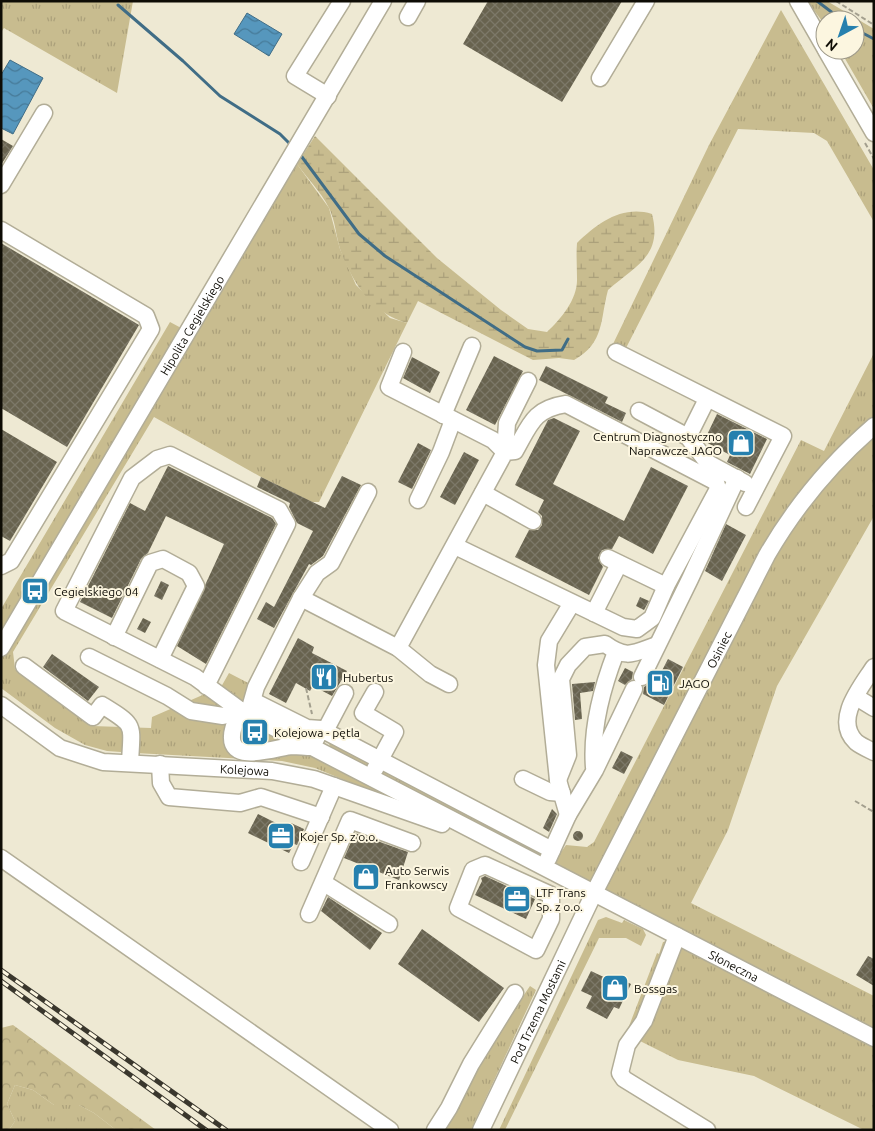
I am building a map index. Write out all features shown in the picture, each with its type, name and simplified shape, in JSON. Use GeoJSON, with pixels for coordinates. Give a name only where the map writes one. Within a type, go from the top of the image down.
{"type":"FeatureCollection","features":[{"type":"Feature","properties":{"kind":"street"},"geometry":{"type":"LineString","coordinates":[[328,96],[295,76],[342,1]]}},
{"type":"Feature","properties":{"kind":"street","name":"Hipolita Cegielskiego"},"geometry":{"type":"LineString","coordinates":[[1,648],[294,148],[328,96],[383,1]]}},
{"type":"Feature","properties":{"kind":"street"},"geometry":{"type":"LineString","coordinates":[[408,17],[417,1]]}},
{"type":"Feature","properties":{"kind":"street"},"geometry":{"type":"LineString","coordinates":[[600,78],[646,1]]}},
{"type":"Feature","properties":{"kind":"street"},"geometry":{"type":"LineString","coordinates":[[798,1],[815,30]]}},
{"type":"Feature","properties":{"kind":"street"},"geometry":{"type":"LineString","coordinates":[[832,60],[874,133]]}},
{"type":"Feature","properties":{"kind":"street"},"geometry":{"type":"LineString","coordinates":[[1,185],[44,113]]}},
{"type":"Feature","properties":{"kind":"street"},"geometry":{"type":"LineString","coordinates":[[1,230],[146,316],[151,330],[11,561],[1,566]]}},
{"type":"Feature","properties":{"kind":"street"},"geometry":{"type":"LineString","coordinates":[[418,500],[442,452],[448,417],[472,346]]}},
{"type":"Feature","properties":{"kind":"street"},"geometry":{"type":"LineString","coordinates":[[402,352],[389,387],[493,440],[505,452]]}},
{"type":"Feature","properties":{"kind":"street"},"geometry":{"type":"LineString","coordinates":[[616,352],[782,436],[746,507]]}},
{"type":"Feature","properties":{"kind":"street"},"geometry":{"type":"LineString","coordinates":[[398,648],[505,452],[507,423],[528,381]]}},
{"type":"Feature","properties":{"kind":"street"},"geometry":{"type":"LineString","coordinates":[[688,437],[707,399]]}},
{"type":"Feature","properties":{"kind":"street"},"geometry":{"type":"LineString","coordinates":[[455,546],[623,627],[636,629],[652,618],[666,586],[718,489],[716,482],[566,404],[548,407],[539,413],[515,451],[505,452]]}},
{"type":"Feature","properties":{"kind":"street"},"geometry":{"type":"LineString","coordinates":[[639,412],[688,437],[708,463],[756,488]]}},
{"type":"Feature","properties":{"kind":"street","name":"Osiniec"},"geometry":{"type":"LineString","coordinates":[[594,893],[783,528],[809,491],[837,460],[870,436]]}},
{"type":"Feature","properties":{"kind":"street"},"geometry":{"type":"LineString","coordinates":[[206,686],[287,524],[279,510],[170,455],[157,459],[132,478],[64,611],[160,659],[206,686],[247,708],[307,728],[323,730],[552,850]]}},
{"type":"Feature","properties":{"kind":"street"},"geometry":{"type":"LineString","coordinates":[[544,868],[568,814],[594,770],[638,683],[737,478]]}},
{"type":"Feature","properties":{"kind":"street"},"geometry":{"type":"LineString","coordinates":[[89,657],[167,696],[191,711],[223,716],[247,708],[301,598],[317,572],[331,563],[368,492]]}},
{"type":"Feature","properties":{"kind":"street"},"geometry":{"type":"LineString","coordinates":[[484,493],[534,521]]}},
{"type":"Feature","properties":{"kind":"street"},"geometry":{"type":"LineString","coordinates":[[114,637],[150,563],[163,559],[189,573],[196,586],[160,659]]}},
{"type":"Feature","properties":{"kind":"street"},"geometry":{"type":"LineString","coordinates":[[594,613],[614,561],[666,586]]}},
{"type":"Feature","properties":{"kind":"street"},"geometry":{"type":"LineString","coordinates":[[301,598],[398,648],[430,674],[449,684]]}},
{"type":"Feature","properties":{"kind":"street"},"geometry":{"type":"LineString","coordinates":[[568,814],[560,786],[546,665],[549,641],[572,603]]}},
{"type":"Feature","properties":{"kind":"street"},"geometry":{"type":"LineString","coordinates":[[523,779],[550,792],[560,786],[568,755],[561,679],[568,666],[585,647],[605,644],[616,652],[628,656],[657,645]]}},
{"type":"Feature","properties":{"kind":"street"},"geometry":{"type":"LineString","coordinates":[[594,770],[593,747],[605,684],[616,652]]}},
{"type":"Feature","properties":{"kind":"street"},"geometry":{"type":"LineString","coordinates":[[24,666],[93,717],[102,704],[128,721],[131,727],[130,762]]}},
{"type":"Feature","properties":{"kind":"street"},"geometry":{"type":"LineString","coordinates":[[874,667],[848,710],[850,732],[856,742],[874,752]]}},
{"type":"Feature","properties":{"kind":"street"},"geometry":{"type":"LineString","coordinates":[[371,778],[395,732],[363,713],[375,692]]}},
{"type":"Feature","properties":{"kind":"street"},"geometry":{"type":"LineString","coordinates":[[312,747],[345,693]]}},
{"type":"Feature","properties":{"kind":"street"},"geometry":{"type":"LineString","coordinates":[[856,697],[874,708]]}},
{"type":"Feature","properties":{"kind":"street","name":"Kolejowa"},"geometry":{"type":"LineString","coordinates":[[1,705],[60,748],[103,762],[256,768],[305,777],[493,842]]}},
{"type":"Feature","properties":{"kind":"street","name":"Kolejowa"},"geometry":{"type":"LineString","coordinates":[[312,747],[291,746],[248,753],[240,751],[234,746],[231,737],[247,708],[312,747],[594,893]]}},
{"type":"Feature","properties":{"kind":"street"},"geometry":{"type":"LineString","coordinates":[[160,764],[161,783],[169,797],[240,802],[261,797],[321,817]]}},
{"type":"Feature","properties":{"kind":"street"},"geometry":{"type":"LineString","coordinates":[[301,862],[334,786]]}},
{"type":"Feature","properties":{"kind":"street"},"geometry":{"type":"LineString","coordinates":[[358,823],[366,797]]}},
{"type":"Feature","properties":{"kind":"street"},"geometry":{"type":"LineString","coordinates":[[450,819],[458,801]]}},
{"type":"Feature","properties":{"kind":"street"},"geometry":{"type":"LineString","coordinates":[[309,914],[324,883],[347,822],[350,820],[408,842],[411,813]]}},
{"type":"Feature","properties":{"kind":"street"},"geometry":{"type":"LineString","coordinates":[[485,865],[551,895],[551,919],[536,950],[458,908],[473,870],[485,865],[493,842]]}},
{"type":"Feature","properties":{"kind":"street"},"geometry":{"type":"LineString","coordinates":[[1,858],[390,1130]]}},
{"type":"Feature","properties":{"kind":"street"},"geometry":{"type":"LineString","coordinates":[[324,883],[389,924]]}},
{"type":"Feature","properties":{"kind":"street","name":"Słoneczna"},"geometry":{"type":"LineString","coordinates":[[594,893],[874,1038]]}},
{"type":"Feature","properties":{"kind":"street","name":"Pod Trzema Mostami"},"geometry":{"type":"LineString","coordinates":[[481,1130],[594,893]]}},
{"type":"Feature","properties":{"kind":"street"},"geometry":{"type":"LineString","coordinates":[[677,936],[644,1021],[627,1045],[620,1073],[624,1079],[707,1130]]}},
{"type":"Feature","properties":{"kind":"street"},"geometry":{"type":"LineString","coordinates":[[435,1130],[471,1064],[515,992]]}},
{"type":"Feature","properties":{"kind":"path"},"geometry":{"type":"LineString","coordinates":[[836,1],[874,25]]}},
{"type":"Feature","properties":{"kind":"path"},"geometry":{"type":"LineString","coordinates":[[306,688],[314,721],[323,730]]}},
{"type":"Feature","properties":{"kind":"path"},"geometry":{"type":"LineString","coordinates":[[855,800],[874,812]]}},
{"type":"Feature","properties":{"kind":"green space"},"geometry":{"type":"Polygon","coordinates":[[[1,1],[133,1],[117,93],[4,28],[1,32],[1,1]]]}},
{"type":"Feature","properties":{"kind":"green space"},"geometry":{"type":"Polygon","coordinates":[[[807,1],[827,1],[842,10],[815,10],[815,12],[807,1]]]}},
{"type":"Feature","properties":{"kind":"green space"},"geometry":{"type":"Polygon","coordinates":[[[781,10],[874,170],[874,222],[827,141],[814,133],[738,129],[625,350],[613,344],[709,145],[781,10]]]}},
{"type":"Feature","properties":{"kind":"green space"},"geometry":{"type":"Polygon","coordinates":[[[865,24],[874,29],[874,109],[846,60],[865,60],[865,24]]]}},
{"type":"Feature","properties":{"kind":"green space"},"geometry":{"type":"Polygon","coordinates":[[[315,136],[437,258],[501,310],[528,329],[547,332],[568,308],[577,286],[577,243],[593,229],[621,214],[641,212],[652,214],[654,240],[644,259],[608,290],[600,329],[596,338],[584,353],[574,360],[559,358],[533,360],[418,301],[407,323],[383,312],[373,304],[364,295],[350,273],[340,249],[329,208],[297,164],[315,136]]]}},
{"type":"Feature","properties":{"kind":"green space"},"geometry":{"type":"Polygon","coordinates":[[[298,151],[302,155],[297,164],[329,208],[340,249],[356,285],[390,318],[407,323],[319,502],[312,502],[261,477],[154,417],[13,652],[15,669],[92,726],[151,728],[152,717],[221,687],[229,673],[256,687],[246,722],[404,802],[400,803],[315,768],[282,761],[107,751],[85,745],[55,728],[1,688],[1,659],[37,598],[40,599],[42,595],[40,593],[298,151]]]}},
{"type":"Feature","properties":{"kind":"green space"},"geometry":{"type":"Polygon","coordinates":[[[170,322],[183,329],[1,638],[1,609],[170,322]]]}},
{"type":"Feature","properties":{"kind":"green space"},"geometry":{"type":"Polygon","coordinates":[[[874,353],[874,516],[777,686],[728,830],[691,903],[874,996],[874,1029],[332,750],[328,742],[329,738],[557,858],[566,845],[587,847],[594,842],[801,440],[824,451],[874,353]]]}},
{"type":"Feature","properties":{"kind":"green space"},"geometry":{"type":"Polygon","coordinates":[[[606,917],[622,923],[624,920],[643,929],[646,935],[641,946],[626,938],[599,938],[505,1130],[499,1130],[598,920],[606,917]]]}},
{"type":"Feature","properties":{"kind":"green space"},"geometry":{"type":"Polygon","coordinates":[[[668,941],[874,1046],[874,1130],[864,1130],[754,1076],[678,1060],[626,1034],[657,953],[659,954],[663,942],[668,941]]]}},
{"type":"Feature","properties":{"kind":"green space"},"geometry":{"type":"Polygon","coordinates":[[[530,986],[536,990],[471,1130],[441,1130],[487,1049],[530,986]]]}},
{"type":"Feature","properties":{"kind":"green space"},"geometry":{"type":"Polygon","coordinates":[[[13,1025],[156,1130],[116,1130],[94,1113],[79,1105],[54,1105],[33,1090],[15,1085],[7,1104],[15,1121],[9,1130],[1,1130],[1,1028],[13,1025]]]}},
{"type":"Feature","properties":{"kind":"green space"},"geometry":{"type":"Polygon","coordinates":[[[15,1085],[33,1090],[54,1105],[79,1105],[94,1113],[116,1130],[9,1130],[15,1121],[7,1104],[15,1085]]]}},
{"type":"Feature","properties":{"kind":"water"},"geometry":{"type":"Polygon","coordinates":[[[247,13],[282,34],[269,56],[234,34],[247,13]]]}},
{"type":"Feature","properties":{"kind":"water"},"geometry":{"type":"Polygon","coordinates":[[[10,60],[43,78],[13,134],[1,128],[1,75],[10,60]]]}},
{"type":"Feature","properties":{"kind":"building"},"geometry":{"type":"Polygon","coordinates":[[[488,1],[622,1],[562,102],[463,44],[488,1]]]}},
{"type":"Feature","properties":{"kind":"building"},"geometry":{"type":"Polygon","coordinates":[[[1,139],[13,146],[1,165],[1,139]]]}},
{"type":"Feature","properties":{"kind":"building"},"geometry":{"type":"Polygon","coordinates":[[[1,243],[139,325],[67,447],[1,408],[1,243]]]}},
{"type":"Feature","properties":{"kind":"building"},"geometry":{"type":"Polygon","coordinates":[[[494,356],[523,371],[495,425],[466,410],[494,356]]]}},
{"type":"Feature","properties":{"kind":"building"},"geometry":{"type":"Polygon","coordinates":[[[412,357],[440,372],[430,393],[403,378],[412,357]]]}},
{"type":"Feature","properties":{"kind":"building"},"geometry":{"type":"Polygon","coordinates":[[[546,366],[608,397],[605,403],[626,413],[622,422],[539,380],[546,366]]]}},
{"type":"Feature","properties":{"kind":"building"},"geometry":{"type":"Polygon","coordinates":[[[717,414],[767,439],[750,474],[727,462],[730,455],[704,441],[717,414]]]}},
{"type":"Feature","properties":{"kind":"building"},"geometry":{"type":"Polygon","coordinates":[[[554,418],[580,431],[553,484],[624,521],[651,467],[688,486],[653,554],[619,536],[612,549],[602,550],[598,558],[603,567],[589,595],[515,557],[529,530],[538,530],[542,525],[542,516],[538,512],[544,500],[515,485],[548,420],[554,418]]]}},
{"type":"Feature","properties":{"kind":"building"},"geometry":{"type":"Polygon","coordinates":[[[1,429],[57,462],[10,541],[1,536],[1,429]]]}},
{"type":"Feature","properties":{"kind":"building"},"geometry":{"type":"Polygon","coordinates":[[[418,443],[431,450],[412,489],[398,482],[418,443]]]}},
{"type":"Feature","properties":{"kind":"building"},"geometry":{"type":"Polygon","coordinates":[[[464,452],[479,460],[455,505],[440,497],[464,452]]]}},
{"type":"Feature","properties":{"kind":"building"},"geometry":{"type":"Polygon","coordinates":[[[168,466],[272,518],[276,524],[206,664],[177,646],[224,544],[166,516],[148,553],[141,559],[112,618],[80,602],[130,503],[145,511],[168,466]]]}},
{"type":"Feature","properties":{"kind":"building"},"geometry":{"type":"Polygon","coordinates":[[[342,476],[361,485],[323,556],[311,565],[309,564],[274,628],[257,619],[266,602],[274,607],[313,531],[297,523],[289,507],[290,503],[257,487],[261,477],[325,508],[342,476]]]}},
{"type":"Feature","properties":{"kind":"building"},"geometry":{"type":"Polygon","coordinates":[[[726,524],[746,535],[722,581],[705,571],[726,524]]]}},
{"type":"Feature","properties":{"kind":"building"},"geometry":{"type":"Polygon","coordinates":[[[161,581],[169,585],[162,600],[154,596],[161,581]]]}},
{"type":"Feature","properties":{"kind":"building"},"geometry":{"type":"Polygon","coordinates":[[[640,597],[649,601],[644,610],[636,606],[640,597]]]}},
{"type":"Feature","properties":{"kind":"building"},"geometry":{"type":"Polygon","coordinates":[[[143,618],[151,622],[145,633],[137,629],[143,618]]]}},
{"type":"Feature","properties":{"kind":"building"},"geometry":{"type":"Polygon","coordinates":[[[298,638],[314,647],[312,653],[347,671],[332,696],[313,686],[310,691],[296,683],[286,703],[269,694],[298,638]]]}},
{"type":"Feature","properties":{"kind":"building"},"geometry":{"type":"Polygon","coordinates":[[[52,654],[99,687],[88,701],[43,667],[52,654]]]}},
{"type":"Feature","properties":{"kind":"building"},"geometry":{"type":"Polygon","coordinates":[[[668,659],[683,667],[664,705],[643,694],[644,687],[651,682],[655,684],[668,659]]]}},
{"type":"Feature","properties":{"kind":"building"},"geometry":{"type":"Polygon","coordinates":[[[625,668],[633,672],[632,679],[625,685],[618,681],[625,668]]]}},
{"type":"Feature","properties":{"kind":"building"},"geometry":{"type":"Polygon","coordinates":[[[595,682],[593,691],[580,693],[582,719],[575,720],[572,684],[595,682]]]}},
{"type":"Feature","properties":{"kind":"building"},"geometry":{"type":"Polygon","coordinates":[[[621,751],[633,757],[624,774],[612,768],[621,751]]]}},
{"type":"Feature","properties":{"kind":"building"},"geometry":{"type":"Polygon","coordinates":[[[552,809],[557,814],[549,832],[543,828],[552,809]]]}},
{"type":"Feature","properties":{"kind":"building"},"geometry":{"type":"Polygon","coordinates":[[[258,814],[288,829],[291,823],[304,829],[297,845],[294,844],[289,853],[248,833],[258,814]]]}},
{"type":"Feature","properties":{"kind":"building"},"geometry":{"type":"Polygon","coordinates":[[[576,831],[580,831],[583,836],[582,840],[576,841],[573,838],[573,834],[576,831]]]}},
{"type":"Feature","properties":{"kind":"building"},"geometry":{"type":"Polygon","coordinates":[[[355,833],[408,852],[399,880],[344,858],[355,833]]]}},
{"type":"Feature","properties":{"kind":"building"},"geometry":{"type":"Polygon","coordinates":[[[485,876],[535,899],[526,919],[475,895],[482,881],[481,878],[485,876]]]}},
{"type":"Feature","properties":{"kind":"building"},"geometry":{"type":"Polygon","coordinates":[[[328,897],[382,933],[370,950],[321,911],[328,897]]]}},
{"type":"Feature","properties":{"kind":"building"},"geometry":{"type":"Polygon","coordinates":[[[422,929],[504,988],[479,1022],[398,964],[422,929]]]}},
{"type":"Feature","properties":{"kind":"building"},"geometry":{"type":"Polygon","coordinates":[[[868,956],[874,959],[874,986],[856,975],[868,956]]]}},
{"type":"Feature","properties":{"kind":"building"},"geometry":{"type":"Polygon","coordinates":[[[591,971],[610,980],[613,975],[631,984],[619,1009],[614,1007],[607,1019],[586,1008],[592,996],[581,991],[591,971]]]}},
{"type":"Feature","properties":{"kind":"waterway"},"geometry":{"type":"LineString","coordinates":[[817,1],[829,10]]}},
{"type":"Feature","properties":{"kind":"waterway"},"geometry":{"type":"LineString","coordinates":[[118,5],[220,96],[280,134],[291,145]]}},
{"type":"Feature","properties":{"kind":"waterway"},"geometry":{"type":"LineString","coordinates":[[865,34],[874,39]]}},
{"type":"Feature","properties":{"kind":"waterway"},"geometry":{"type":"LineString","coordinates":[[299,153],[359,234],[385,256],[525,347],[537,351],[562,350],[568,339]]}},
{"type":"Feature","properties":{"kind":"railway"},"geometry":{"type":"LineString","coordinates":[[1,970],[226,1130]]}},
{"type":"Feature","properties":{"kind":"railway"},"geometry":{"type":"LineString","coordinates":[[1,981],[206,1130]]}},
{"type":"Feature","properties":{"kind":"place","name":"Centrum Diagnostyczno Naprawcze JAGO"},"geometry":{"type":"Point","coordinates":[741,443]}},
{"type":"Feature","properties":{"kind":"place","name":"Cegielskiego 04"},"geometry":{"type":"Point","coordinates":[35,591]}},
{"type":"Feature","properties":{"kind":"place","name":"Hubertus"},"geometry":{"type":"Point","coordinates":[324,677]}},
{"type":"Feature","properties":{"kind":"place","name":"JAGO"},"geometry":{"type":"Point","coordinates":[660,683]}},
{"type":"Feature","properties":{"kind":"place","name":"Kolejowa - pętla"},"geometry":{"type":"Point","coordinates":[255,732]}},
{"type":"Feature","properties":{"kind":"place","name":"Kojer Sp. z o.o."},"geometry":{"type":"Point","coordinates":[281,836]}},
{"type":"Feature","properties":{"kind":"place","name":"Auto Serwis Frankowscy"},"geometry":{"type":"Point","coordinates":[366,877]}},
{"type":"Feature","properties":{"kind":"place","name":"LTF Trans Sp. z o.o."},"geometry":{"type":"Point","coordinates":[517,899]}},
{"type":"Feature","properties":{"kind":"place","name":"Bossgas"},"geometry":{"type":"Point","coordinates":[615,988]}}]}
